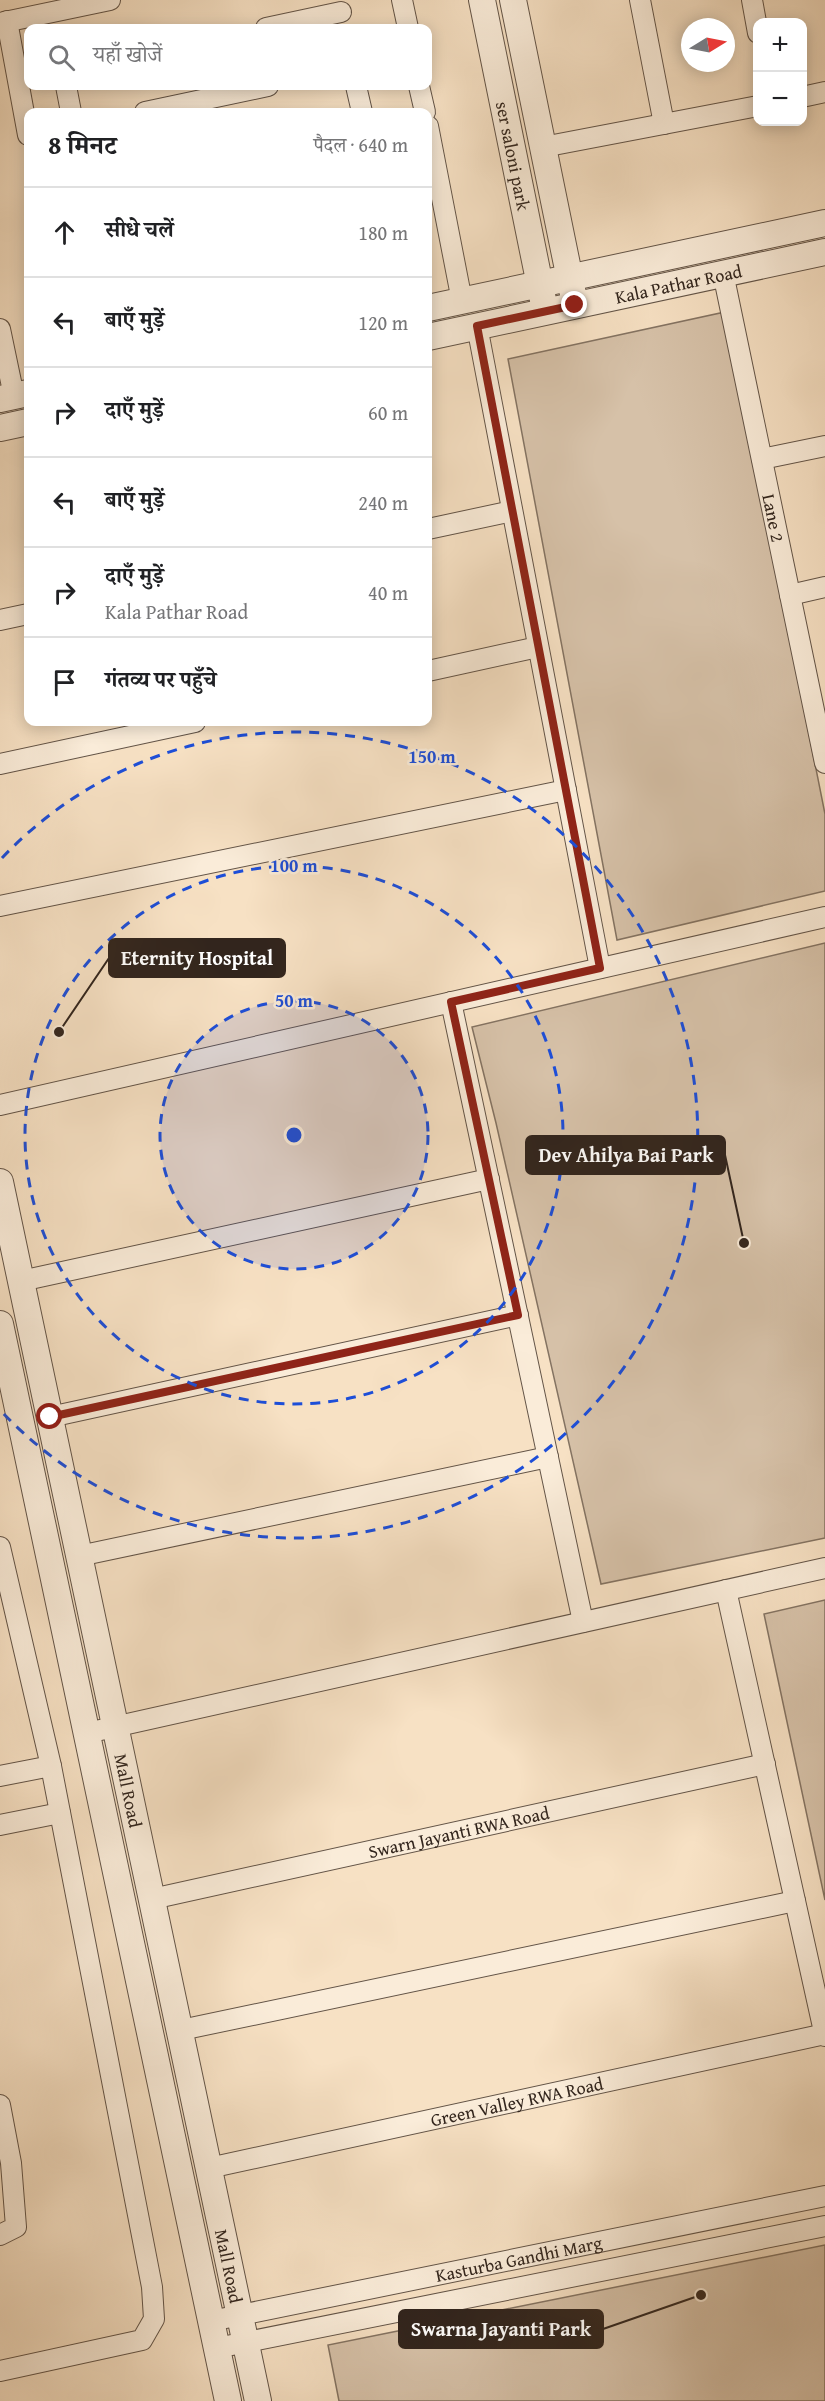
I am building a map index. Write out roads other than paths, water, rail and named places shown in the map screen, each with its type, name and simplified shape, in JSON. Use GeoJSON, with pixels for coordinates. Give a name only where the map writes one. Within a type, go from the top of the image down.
{"type":"FeatureCollection","features":[{"type":"Feature","properties":{"kind":"street"},"geometry":{"type":"LineString","coordinates":[[24,117],[3,22],[52,20],[69,4],[110,0]]}},
{"type":"Feature","properties":{"kind":"street"},"geometry":{"type":"LineString","coordinates":[[402,0],[407,24]]}},
{"type":"Feature","properties":{"kind":"street","name":"ser saloni park"},"geometry":{"type":"LineString","coordinates":[[482,0],[545,312]]}},
{"type":"Feature","properties":{"kind":"street"},"geometry":{"type":"LineString","coordinates":[[513,0],[575,305]]}},
{"type":"Feature","properties":{"kind":"street"},"geometry":{"type":"LineString","coordinates":[[640,0],[664,124]]}},
{"type":"Feature","properties":{"kind":"street"},"geometry":{"type":"LineString","coordinates":[[752,0],[755,18]]}},
{"type":"Feature","properties":{"kind":"street"},"geometry":{"type":"LineString","coordinates":[[287,24],[341,14]]}},
{"type":"Feature","properties":{"kind":"street"},"geometry":{"type":"LineString","coordinates":[[67,90],[70,108]]}},
{"type":"Feature","properties":{"kind":"street"},"geometry":{"type":"LineString","coordinates":[[165,108],[249,90]]}},
{"type":"Feature","properties":{"kind":"street"},"geometry":{"type":"LineString","coordinates":[[357,90],[361,108]]}},
{"type":"Feature","properties":{"kind":"street"},"geometry":{"type":"LineString","coordinates":[[420,90],[424,108]]}},
{"type":"Feature","properties":{"kind":"street"},"geometry":{"type":"LineString","coordinates":[[807,96],[825,92]]}},
{"type":"Feature","properties":{"kind":"street"},"geometry":{"type":"LineString","coordinates":[[543,147],[753,107]]}},
{"type":"Feature","properties":{"kind":"street"},"geometry":{"type":"LineString","coordinates":[[432,147],[462,301]]}},
{"type":"Feature","properties":{"kind":"street","name":"Kala Pathar Road"},"geometry":{"type":"LineString","coordinates":[[432,307],[825,223]]}},
{"type":"Feature","properties":{"kind":"street","name":"Kala Pathar Road"},"geometry":{"type":"LineString","coordinates":[[432,336],[825,252]]}},
{"type":"Feature","properties":{"kind":"street","name":"Lane 2"},"geometry":{"type":"LineString","coordinates":[[723,273],[790,595],[822,731],[825,763]]}},
{"type":"Feature","properties":{"kind":"street"},"geometry":{"type":"LineString","coordinates":[[477,326],[600,968]]}},
{"type":"Feature","properties":{"kind":"street"},"geometry":{"type":"LineString","coordinates":[[0,329],[14,396]]}},
{"type":"Feature","properties":{"kind":"street"},"geometry":{"type":"LineString","coordinates":[[0,428],[24,423]]}},
{"type":"Feature","properties":{"kind":"street"},"geometry":{"type":"LineString","coordinates":[[762,459],[825,446]]}},
{"type":"Feature","properties":{"kind":"street"},"geometry":{"type":"LineString","coordinates":[[432,528],[512,511]]}},
{"type":"Feature","properties":{"kind":"street"},"geometry":{"type":"LineString","coordinates":[[790,595],[825,587]]}},
{"type":"Feature","properties":{"kind":"street"},"geometry":{"type":"LineString","coordinates":[[0,620],[24,615]]}},
{"type":"Feature","properties":{"kind":"street"},"geometry":{"type":"LineString","coordinates":[[432,670],[538,647]]}},
{"type":"Feature","properties":{"kind":"street"},"geometry":{"type":"LineString","coordinates":[[0,764],[176,726]]}},
{"type":"Feature","properties":{"kind":"street"},"geometry":{"type":"LineString","coordinates":[[0,906],[566,790]]}},
{"type":"Feature","properties":{"kind":"street"},"geometry":{"type":"LineString","coordinates":[[0,1105],[825,917]]}},
{"type":"Feature","properties":{"kind":"street"},"geometry":{"type":"LineString","coordinates":[[451,1002],[584,1622]]}},
{"type":"Feature","properties":{"kind":"street"},"geometry":{"type":"LineString","coordinates":[[21,1281],[489,1179]]}},
{"type":"Feature","properties":{"kind":"street","name":"Mall Road"},"geometry":{"type":"LineString","coordinates":[[1,1188],[258,2401]]}},
{"type":"Feature","properties":{"kind":"street"},"geometry":{"type":"LineString","coordinates":[[50,1417],[518,1315]]}},
{"type":"Feature","properties":{"kind":"street","name":"Mall Road"},"geometry":{"type":"LineString","coordinates":[[0,1324],[228,2401]]}},
{"type":"Feature","properties":{"kind":"street"},"geometry":{"type":"LineString","coordinates":[[79,1556],[548,1457]]}},
{"type":"Feature","properties":{"kind":"street"},"geometry":{"type":"LineString","coordinates":[[0,1547],[51,1766],[152,2287],[154,2319],[142,2340],[0,2371]]}},
{"type":"Feature","properties":{"kind":"street"},"geometry":{"type":"LineString","coordinates":[[87,1733],[825,1568]]}},
{"type":"Feature","properties":{"kind":"street"},"geometry":{"type":"LineString","coordinates":[[726,1590],[825,2035]]}},
{"type":"Feature","properties":{"kind":"street","name":"Swarn Jayanti RWA Road"},"geometry":{"type":"LineString","coordinates":[[152,1899],[765,1764]]}},
{"type":"Feature","properties":{"kind":"street"},"geometry":{"type":"LineString","coordinates":[[0,1776],[51,1766]]}},
{"type":"Feature","properties":{"kind":"street"},"geometry":{"type":"LineString","coordinates":[[0,1826],[60,1813]]}},
{"type":"Feature","properties":{"kind":"street"},"geometry":{"type":"LineString","coordinates":[[181,2030],[795,1901]]}},
{"type":"Feature","properties":{"kind":"street","name":"Green Valley RWA Road"},"geometry":{"type":"LineString","coordinates":[[209,2168],[825,2035]]}},
{"type":"Feature","properties":{"kind":"street"},"geometry":{"type":"LineString","coordinates":[[0,2105],[10,2163],[16,2227],[0,2235]]}},
{"type":"Feature","properties":{"kind":"street","name":"Kasturba Gandhi Marg"},"geometry":{"type":"LineString","coordinates":[[211,2320],[825,2196]]}},
{"type":"Feature","properties":{"kind":"street","name":"Kasturba Gandhi Marg"},"geometry":{"type":"LineString","coordinates":[[217,2348],[825,2226]]}},
{"type":"Feature","properties":{"kind":"place","name":"Eternity Hospital"},"geometry":{"type":"Point","coordinates":[59,1032]}},
{"type":"Feature","properties":{"kind":"place","name":"Dev Ahilya Bai Park"},"geometry":{"type":"Point","coordinates":[744,1243]}},
{"type":"Feature","properties":{"kind":"place","name":"Swarna Jayanti Park"},"geometry":{"type":"Point","coordinates":[701,2295]}}]}
